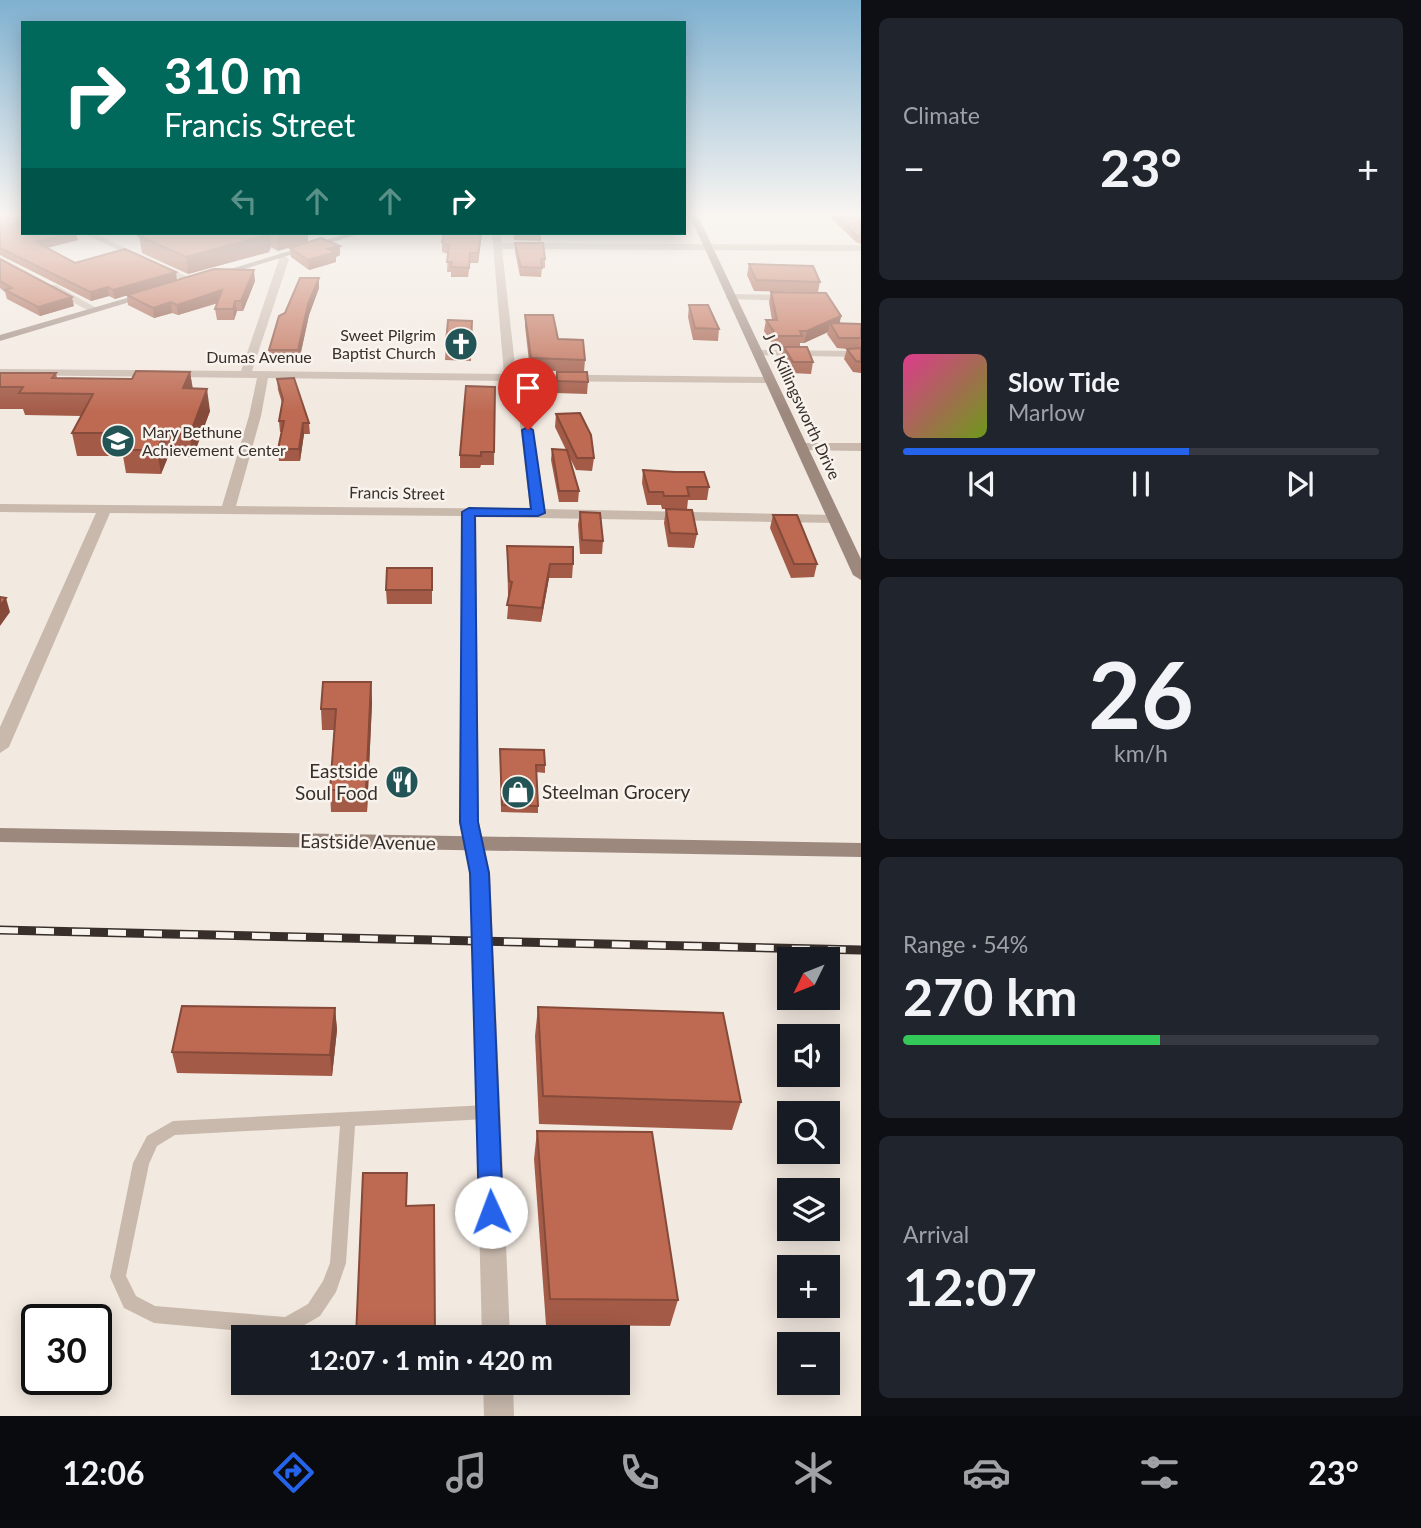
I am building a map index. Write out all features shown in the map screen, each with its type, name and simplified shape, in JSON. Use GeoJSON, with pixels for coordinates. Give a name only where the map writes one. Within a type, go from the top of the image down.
{"type":"FeatureCollection","features":[{"type":"Feature","properties":{"kind":"street"},"geometry":{"type":"LineString","coordinates":[[190,280],[194,282]]}},
{"type":"Feature","properties":{"kind":"street"},"geometry":{"type":"LineString","coordinates":[[181,285],[200,280]]}},
{"type":"Feature","properties":{"kind":"street"},"geometry":{"type":"LineString","coordinates":[[245,375],[277,280]]}},
{"type":"Feature","properties":{"kind":"street"},"geometry":{"type":"LineString","coordinates":[[502,280],[538,513]]}},
{"type":"Feature","properties":{"kind":"street","name":"J C Killingsworth Drive"},"geometry":{"type":"LineString","coordinates":[[723,280],[861,575]]}},
{"type":"Feature","properties":{"kind":"street"},"geometry":{"type":"LineString","coordinates":[[44,283],[95,310]]}},
{"type":"Feature","properties":{"kind":"street"},"geometry":{"type":"LineString","coordinates":[[0,338],[157,292]]}},
{"type":"Feature","properties":{"kind":"street"},"geometry":{"type":"LineString","coordinates":[[731,297],[799,298]]}},
{"type":"Feature","properties":{"kind":"street"},"geometry":{"type":"LineString","coordinates":[[757,353],[861,354]]}},
{"type":"Feature","properties":{"kind":"street","name":"Dumas Avenue"},"geometry":{"type":"LineString","coordinates":[[0,372],[769,380]]}},
{"type":"Feature","properties":{"kind":"street"},"geometry":{"type":"LineString","coordinates":[[228,509],[255,416],[263,375]]}},
{"type":"Feature","properties":{"kind":"street"},"geometry":{"type":"LineString","coordinates":[[802,447],[861,447]]}},
{"type":"Feature","properties":{"kind":"street","name":"Francis Street"},"geometry":{"type":"LineString","coordinates":[[0,508],[469,512],[835,519]]}},
{"type":"Feature","properties":{"kind":"street"},"geometry":{"type":"LineString","coordinates":[[0,747],[105,509]]}},
{"type":"Feature","properties":{"kind":"street"},"geometry":{"type":"LineString","coordinates":[[469,512],[469,822],[480,873],[496,1325]]}},
{"type":"Feature","properties":{"kind":"street","name":"Eastside Avenue"},"geometry":{"type":"LineString","coordinates":[[0,835],[861,850]]}},
{"type":"Feature","properties":{"kind":"street"},"geometry":{"type":"LineString","coordinates":[[498,1395],[499,1416]]}},
{"type":"Feature","properties":{"kind":"lane"},"geometry":{"type":"LineString","coordinates":[[348,1118],[338,1263],[330,1286],[313,1310],[288,1326],[154,1314],[130,1302],[118,1277],[141,1163],[152,1141],[173,1128],[348,1118],[487,1112]]}},
{"type":"Feature","properties":{"kind":"building"},"geometry":{"type":"Polygon","coordinates":[[[40,280],[72,297],[38,307],[5,290],[12,288],[0,281],[40,280]]]}},
{"type":"Feature","properties":{"kind":"building"},"geometry":{"type":"Polygon","coordinates":[[[66,280],[148,280],[113,290],[108,287],[90,292],[66,280]]]}},
{"type":"Feature","properties":{"kind":"building"},"geometry":{"type":"Polygon","coordinates":[[[177,280],[250,280],[241,301],[235,301],[233,309],[215,309],[222,290],[177,305],[171,302],[153,308],[127,295],[177,280]]]}},
{"type":"Feature","properties":{"kind":"building"},"geometry":{"type":"Polygon","coordinates":[[[299,280],[318,280],[308,304],[298,350],[269,350],[279,316],[285,313],[299,280]]]}},
{"type":"Feature","properties":{"kind":"building"},"geometry":{"type":"Polygon","coordinates":[[[759,280],[819,280],[820,282],[759,280]]]}},
{"type":"Feature","properties":{"kind":"building"},"geometry":{"type":"Polygon","coordinates":[[[771,292],[826,293],[841,316],[807,331],[800,331],[802,336],[777,336],[766,320],[777,320],[771,292]]]}},
{"type":"Feature","properties":{"kind":"building"},"geometry":{"type":"Polygon","coordinates":[[[689,305],[708,305],[719,329],[695,328],[689,305]]]}},
{"type":"Feature","properties":{"kind":"building"},"geometry":{"type":"Polygon","coordinates":[[[525,315],[553,315],[558,339],[583,340],[585,360],[531,358],[525,315]]]}},
{"type":"Feature","properties":{"kind":"building"},"geometry":{"type":"Polygon","coordinates":[[[448,320],[472,321],[471,344],[446,343],[448,320]]]}},
{"type":"Feature","properties":{"kind":"building"},"geometry":{"type":"Polygon","coordinates":[[[830,323],[861,324],[861,338],[839,338],[830,323]]]}},
{"type":"Feature","properties":{"kind":"building"},"geometry":{"type":"Polygon","coordinates":[[[784,347],[807,347],[813,362],[793,362],[784,347]]]}},
{"type":"Feature","properties":{"kind":"building"},"geometry":{"type":"Polygon","coordinates":[[[861,348],[861,362],[856,361],[847,349],[861,348]]]}},
{"type":"Feature","properties":{"kind":"building"},"geometry":{"type":"Polygon","coordinates":[[[136,371],[190,372],[183,388],[207,389],[190,434],[164,434],[157,450],[121,450],[129,433],[72,433],[93,394],[19,393],[23,387],[0,387],[0,373],[56,373],[52,378],[132,379],[136,371]]]}},
{"type":"Feature","properties":{"kind":"building"},"geometry":{"type":"Polygon","coordinates":[[[557,372],[587,372],[588,382],[557,381],[557,372]]]}},
{"type":"Feature","properties":{"kind":"building"},"geometry":{"type":"Polygon","coordinates":[[[294,378],[309,423],[303,423],[299,449],[278,449],[284,421],[279,421],[283,399],[277,379],[294,378]]]}},
{"type":"Feature","properties":{"kind":"building"},"geometry":{"type":"Polygon","coordinates":[[[466,386],[495,387],[494,452],[481,452],[481,456],[460,455],[466,386]]]}},
{"type":"Feature","properties":{"kind":"building"},"geometry":{"type":"Polygon","coordinates":[[[580,413],[591,435],[594,458],[577,458],[556,414],[580,413]]]}},
{"type":"Feature","properties":{"kind":"building"},"geometry":{"type":"Polygon","coordinates":[[[552,449],[567,450],[579,491],[559,491],[552,449]]]}},
{"type":"Feature","properties":{"kind":"building"},"geometry":{"type":"Polygon","coordinates":[[[643,470],[704,472],[709,487],[687,487],[689,496],[664,496],[663,492],[649,492],[643,470]]]}},
{"type":"Feature","properties":{"kind":"building"},"geometry":{"type":"Polygon","coordinates":[[[666,509],[692,510],[697,534],[670,533],[666,509]]]}},
{"type":"Feature","properties":{"kind":"building"},"geometry":{"type":"Polygon","coordinates":[[[580,512],[600,513],[603,541],[582,540],[580,512]]]}},
{"type":"Feature","properties":{"kind":"building"},"geometry":{"type":"Polygon","coordinates":[[[773,515],[797,515],[817,564],[794,564],[773,515]]]}},
{"type":"Feature","properties":{"kind":"building"},"geometry":{"type":"Polygon","coordinates":[[[507,546],[573,547],[573,564],[550,564],[542,608],[507,605],[512,582],[509,581],[507,546]]]}},
{"type":"Feature","properties":{"kind":"building"},"geometry":{"type":"Polygon","coordinates":[[[387,568],[432,568],[432,590],[386,590],[387,568]]]}},
{"type":"Feature","properties":{"kind":"building"},"geometry":{"type":"Polygon","coordinates":[[[323,682],[371,682],[366,790],[330,790],[336,709],[321,709],[323,682]]]}},
{"type":"Feature","properties":{"kind":"building","name":"Steelman Grocery"},"geometry":{"type":"Polygon","coordinates":[[[500,749],[544,750],[545,765],[536,765],[538,806],[502,805],[500,749]]]}},
{"type":"Feature","properties":{"kind":"building"},"geometry":{"type":"Polygon","coordinates":[[[182,1006],[335,1008],[330,1055],[172,1052],[182,1006]]]}},
{"type":"Feature","properties":{"kind":"building"},"geometry":{"type":"Polygon","coordinates":[[[538,1007],[723,1013],[741,1102],[543,1096],[538,1007]]]}},
{"type":"Feature","properties":{"kind":"building"},"geometry":{"type":"Polygon","coordinates":[[[537,1131],[652,1132],[678,1300],[550,1299],[537,1131]]]}},
{"type":"Feature","properties":{"kind":"building"},"geometry":{"type":"Polygon","coordinates":[[[363,1173],[407,1173],[406,1206],[434,1205],[435,1325],[357,1325],[363,1173]]]}},
{"type":"Feature","properties":{"kind":"railway"},"geometry":{"type":"LineString","coordinates":[[0,930],[861,950]]}},
{"type":"Feature","properties":{"kind":"place","name":"Sweet Pilgrim Baptist Church"},"geometry":{"type":"Point","coordinates":[461,344]}},
{"type":"Feature","properties":{"kind":"place","name":"Mary Bethune Achievement Center"},"geometry":{"type":"Point","coordinates":[118,441]}},
{"type":"Feature","properties":{"kind":"place","name":"Eastside Soul Food"},"geometry":{"type":"Point","coordinates":[402,782]}},
{"type":"Feature","properties":{"kind":"place","name":"Steelman Grocery"},"geometry":{"type":"Point","coordinates":[518,792]}},
{"type":"Feature","properties":{"kind":"route"},"geometry":{"type":"LineString","coordinates":[[491,1212],[480,941],[480,873],[469,822],[469,512],[538,513],[528,430]]}}]}
